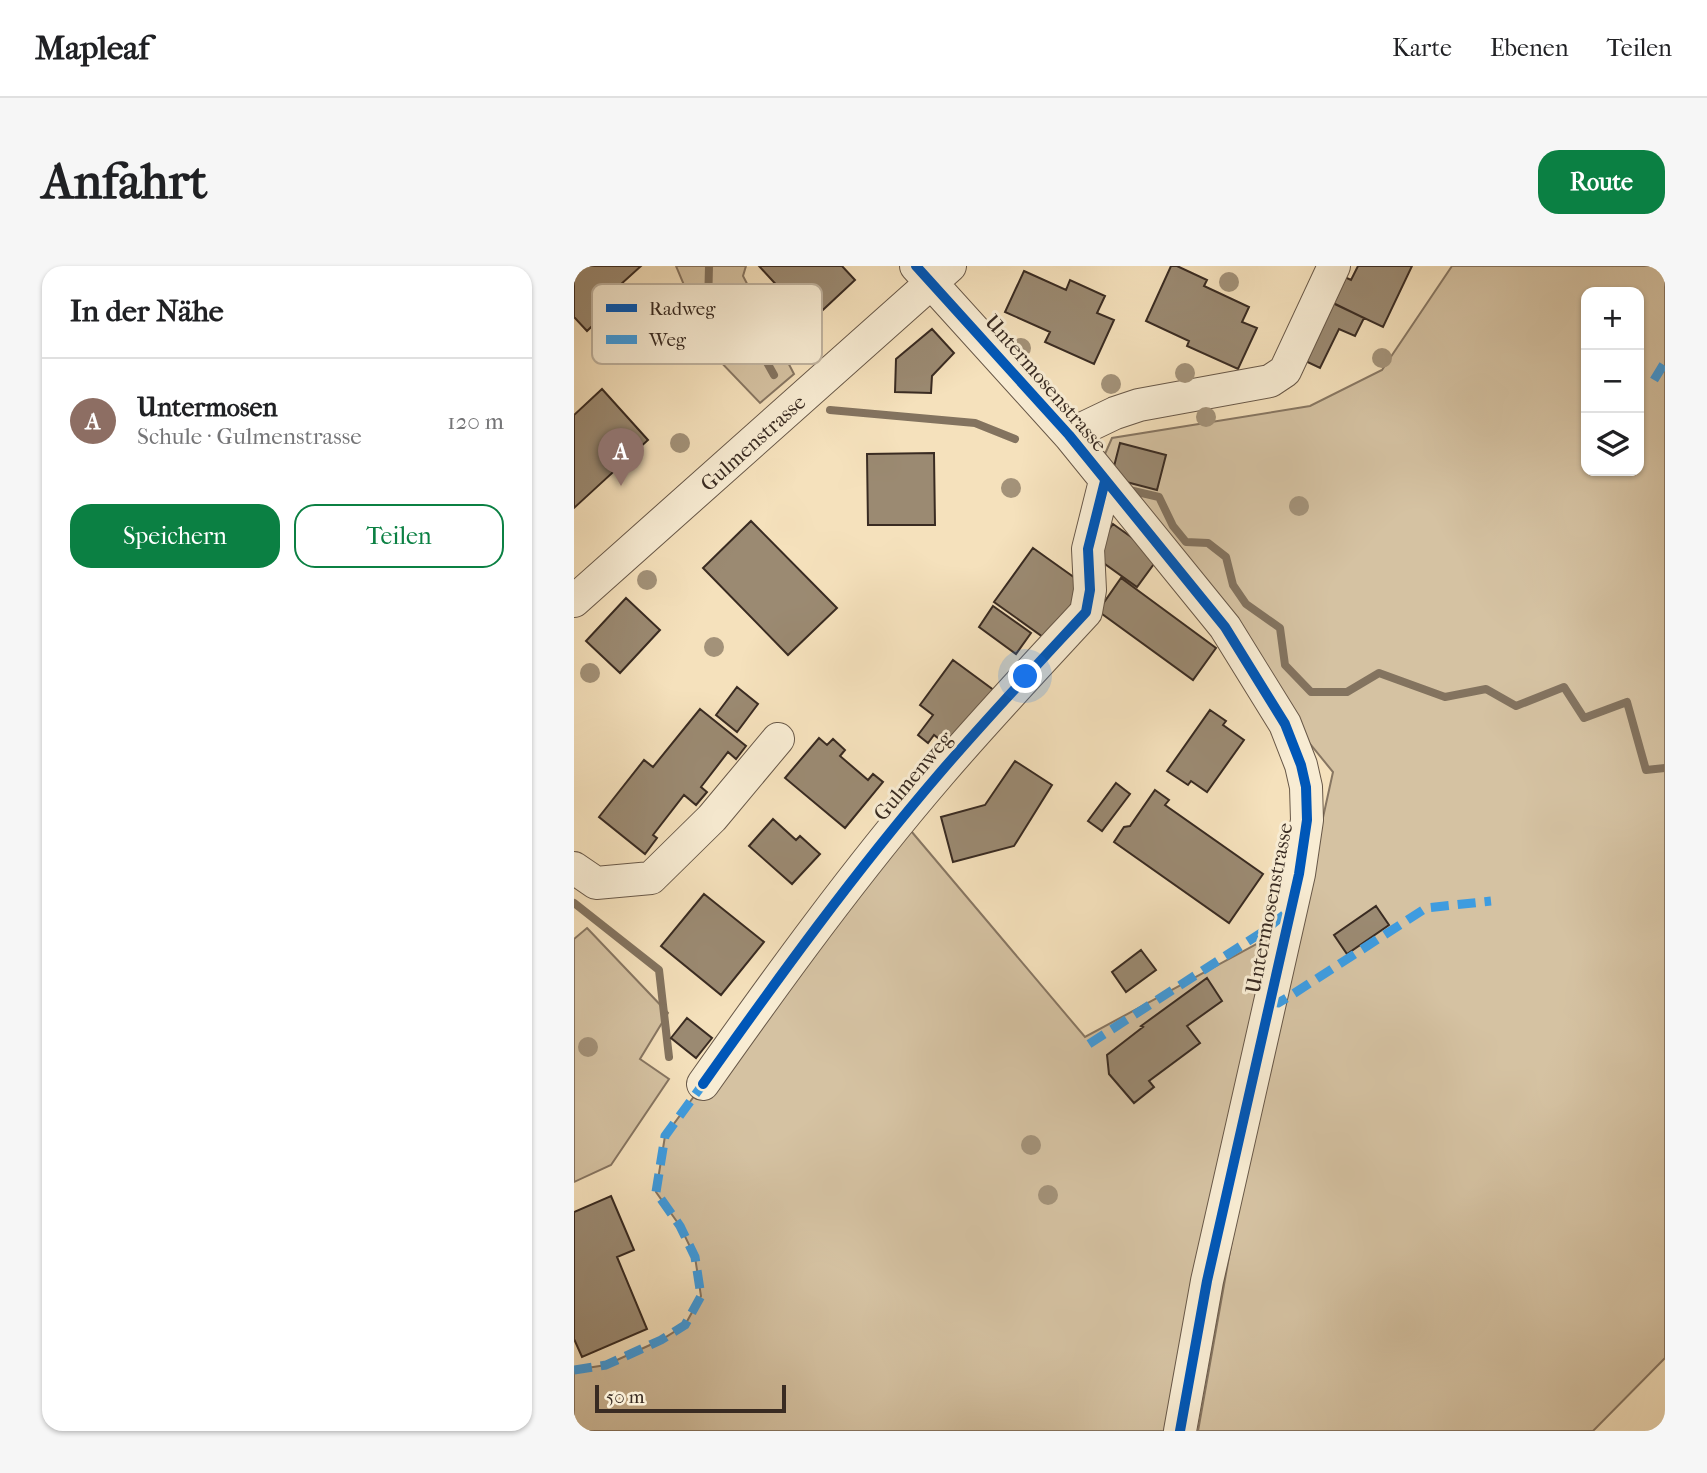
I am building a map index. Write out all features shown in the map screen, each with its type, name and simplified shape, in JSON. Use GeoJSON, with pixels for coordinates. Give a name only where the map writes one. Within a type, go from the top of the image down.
{"type":"FeatureCollection","features":[{"type":"Feature","properties":{"kind":"street"},"geometry":{"type":"LineString","coordinates":[[1069,435],[1115,413],[1139,405],[1270,381],[1285,371],[1334,266]]}},
{"type":"Feature","properties":{"kind":"street","name":"Untermosenstrasse"},"geometry":{"type":"LineString","coordinates":[[933,272],[1225,627],[1285,723],[1301,765],[1306,787],[1307,820],[1299,874],[1207,1281],[1180,1431]]}},
{"type":"Feature","properties":{"kind":"street","name":"Gulmenstrasse"},"geometry":{"type":"LineString","coordinates":[[574,601],[933,272]]}},
{"type":"Feature","properties":{"kind":"street","name":"Gulmenweg"},"geometry":{"type":"LineString","coordinates":[[703,1084],[779,976],[878,848],[939,773],[1086,612],[1090,590],[1088,549],[1105,481]]}},
{"type":"Feature","properties":{"kind":"street"},"geometry":{"type":"LineString","coordinates":[[574,868],[596,883],[651,878],[712,818],[778,739]]}},
{"type":"Feature","properties":{"kind":"shaded area"},"geometry":{"type":"Polygon","coordinates":[[[676,266],[746,266],[743,276],[747,284],[684,284],[676,266]]]}},
{"type":"Feature","properties":{"kind":"shaded area"},"geometry":{"type":"Polygon","coordinates":[[[1452,266],[1665,266],[1665,1358],[1593,1431],[1198,1431],[1240,1195],[1333,772],[1094,479],[1112,438],[1310,406],[1382,370],[1452,266]]]}},
{"type":"Feature","properties":{"kind":"shaded area"},"geometry":{"type":"Polygon","coordinates":[[[723,364],[789,364],[794,374],[760,403],[723,364]]]}},
{"type":"Feature","properties":{"kind":"shaded area"},"geometry":{"type":"Polygon","coordinates":[[[906,825],[1085,1037],[1286,928],[1180,1431],[574,1431],[574,1370],[606,1365],[661,1340],[685,1325],[701,1296],[695,1257],[680,1226],[656,1192],[665,1136],[906,825]]]}},
{"type":"Feature","properties":{"kind":"shaded area"},"geometry":{"type":"Polygon","coordinates":[[[587,928],[668,1013],[640,1059],[669,1079],[611,1165],[574,1182],[574,939],[587,928]]]}},
{"type":"Feature","properties":{"kind":"building"},"geometry":{"type":"Polygon","coordinates":[[[574,266],[641,266],[621,284],[592,284],[592,326],[587,331],[574,317],[574,266]]]}},
{"type":"Feature","properties":{"kind":"building"},"geometry":{"type":"Polygon","coordinates":[[[759,266],[842,266],[855,280],[822,311],[822,284],[776,284],[759,266]]]}},
{"type":"Feature","properties":{"kind":"building"},"geometry":{"type":"Polygon","coordinates":[[[1171,266],[1177,266],[1207,280],[1204,286],[1249,307],[1242,322],[1257,328],[1238,369],[1187,346],[1189,341],[1146,321],[1171,266]]]}},
{"type":"Feature","properties":{"kind":"building"},"geometry":{"type":"Polygon","coordinates":[[[1358,266],[1412,266],[1383,327],[1324,299],[1336,273],[1351,280],[1358,266]]]}},
{"type":"Feature","properties":{"kind":"building"},"geometry":{"type":"Polygon","coordinates":[[[1024,271],[1066,290],[1070,280],[1105,296],[1097,313],[1114,320],[1094,364],[1045,342],[1050,332],[1005,312],[1024,271]]]}},
{"type":"Feature","properties":{"kind":"building"},"geometry":{"type":"Polygon","coordinates":[[[1327,300],[1364,318],[1355,336],[1339,329],[1320,368],[1299,358],[1327,300]]]}},
{"type":"Feature","properties":{"kind":"building"},"geometry":{"type":"Polygon","coordinates":[[[932,329],[954,353],[932,376],[931,393],[895,392],[896,359],[932,329]]]}},
{"type":"Feature","properties":{"kind":"building"},"geometry":{"type":"Polygon","coordinates":[[[602,389],[648,440],[574,508],[574,415],[602,389]]]}},
{"type":"Feature","properties":{"kind":"building"},"geometry":{"type":"Polygon","coordinates":[[[1120,443],[1166,455],[1157,490],[1111,478],[1120,443]]]}},
{"type":"Feature","properties":{"kind":"building"},"geometry":{"type":"Polygon","coordinates":[[[934,453],[935,525],[868,525],[867,454],[934,453]]]}},
{"type":"Feature","properties":{"kind":"building"},"geometry":{"type":"Polygon","coordinates":[[[751,521],[837,608],[788,655],[703,568],[751,521]]]}},
{"type":"Feature","properties":{"kind":"building"},"geometry":{"type":"Polygon","coordinates":[[[1113,524],[1159,557],[1137,587],[1091,554],[1113,524]]]}},
{"type":"Feature","properties":{"kind":"building"},"geometry":{"type":"Polygon","coordinates":[[[1033,548],[1089,588],[1050,642],[994,602],[1033,548]]]}},
{"type":"Feature","properties":{"kind":"building"},"geometry":{"type":"Polygon","coordinates":[[[1121,578],[1216,648],[1193,680],[1098,611],[1121,578]]]}},
{"type":"Feature","properties":{"kind":"building"},"geometry":{"type":"Polygon","coordinates":[[[626,598],[660,630],[620,673],[586,641],[626,598]]]}},
{"type":"Feature","properties":{"kind":"building"},"geometry":{"type":"Polygon","coordinates":[[[993,606],[1031,633],[1016,654],[979,627],[993,606]]]}},
{"type":"Feature","properties":{"kind":"building"},"geometry":{"type":"Polygon","coordinates":[[[953,660],[995,691],[952,749],[934,735],[928,743],[918,735],[933,715],[920,705],[953,660]]]}},
{"type":"Feature","properties":{"kind":"building"},"geometry":{"type":"Polygon","coordinates":[[[737,687],[758,704],[737,732],[716,715],[737,687]]]}},
{"type":"Feature","properties":{"kind":"building"},"geometry":{"type":"Polygon","coordinates":[[[700,709],[746,746],[736,759],[728,752],[701,787],[707,792],[696,805],[684,795],[653,835],[657,838],[645,854],[599,817],[644,760],[653,767],[700,709]]]}},
{"type":"Feature","properties":{"kind":"building"},"geometry":{"type":"Polygon","coordinates":[[[1210,710],[1226,721],[1223,725],[1244,740],[1207,792],[1191,781],[1188,785],[1167,771],[1210,710]]]}},
{"type":"Feature","properties":{"kind":"building"},"geometry":{"type":"Polygon","coordinates":[[[819,738],[827,745],[833,739],[845,750],[840,756],[868,780],[873,774],[883,782],[845,828],[785,778],[819,738]]]}},
{"type":"Feature","properties":{"kind":"building"},"geometry":{"type":"Polygon","coordinates":[[[1015,761],[1052,785],[1014,846],[953,862],[941,817],[985,805],[1015,761]]]}},
{"type":"Feature","properties":{"kind":"building"},"geometry":{"type":"Polygon","coordinates":[[[1116,783],[1130,794],[1102,831],[1088,821],[1116,783]]]}},
{"type":"Feature","properties":{"kind":"building"},"geometry":{"type":"Polygon","coordinates":[[[1155,790],[1169,800],[1165,805],[1263,874],[1229,923],[1114,842],[1124,827],[1130,826],[1155,790]]]}},
{"type":"Feature","properties":{"kind":"building"},"geometry":{"type":"Polygon","coordinates":[[[773,819],[796,840],[800,836],[820,854],[792,884],[749,846],[773,819]]]}},
{"type":"Feature","properties":{"kind":"building"},"geometry":{"type":"Polygon","coordinates":[[[704,894],[764,942],[721,995],[661,946],[704,894]]]}},
{"type":"Feature","properties":{"kind":"building"},"geometry":{"type":"Polygon","coordinates":[[[1376,906],[1389,925],[1347,954],[1334,935],[1376,906]]]}},
{"type":"Feature","properties":{"kind":"building"},"geometry":{"type":"Polygon","coordinates":[[[1141,950],[1156,970],[1126,992],[1112,972],[1141,950]]]}},
{"type":"Feature","properties":{"kind":"building"},"geometry":{"type":"Polygon","coordinates":[[[1207,978],[1222,1001],[1187,1026],[1200,1043],[1149,1081],[1154,1087],[1134,1103],[1109,1074],[1107,1055],[1143,1027],[1141,1026],[1207,978]]]}},
{"type":"Feature","properties":{"kind":"building"},"geometry":{"type":"Polygon","coordinates":[[[687,1018],[712,1038],[696,1058],[671,1038],[687,1018]]]}},
{"type":"Feature","properties":{"kind":"building"},"geometry":{"type":"Polygon","coordinates":[[[611,1196],[634,1250],[617,1257],[647,1329],[582,1357],[574,1339],[574,1212],[611,1196]]]}},
{"type":"Feature","properties":{"kind":"waterway"},"geometry":{"type":"LineString","coordinates":[[709,266],[709,284]]}},
{"type":"Feature","properties":{"kind":"waterway"},"geometry":{"type":"LineString","coordinates":[[768,364],[774,375]]}},
{"type":"Feature","properties":{"kind":"waterway"},"geometry":{"type":"LineString","coordinates":[[830,410],[975,423],[1015,439]]}},
{"type":"Feature","properties":{"kind":"waterway"},"geometry":{"type":"LineString","coordinates":[[1129,490],[1159,497],[1173,526],[1186,542],[1208,543],[1226,557],[1233,585],[1246,604],[1280,628],[1285,665],[1311,692],[1347,692],[1379,673],[1445,697],[1486,689],[1516,706],[1564,687],[1584,718],[1627,702],[1646,770],[1665,768]]}},
{"type":"Feature","properties":{"kind":"waterway"},"geometry":{"type":"LineString","coordinates":[[574,903],[659,970],[669,1057]]}},
{"type":"Feature","properties":{"kind":"marked path"},"geometry":{"type":"LineString","coordinates":[[1654,380],[1665,362]]}},
{"type":"Feature","properties":{"kind":"marked path"},"geometry":{"type":"LineString","coordinates":[[1270,1001],[1278,1003],[1290,996],[1426,908],[1491,901]]}},
{"type":"Feature","properties":{"kind":"marked path"},"geometry":{"type":"LineString","coordinates":[[1089,1044],[1264,931],[1290,910]]}},
{"type":"Feature","properties":{"kind":"marked path"},"geometry":{"type":"LineString","coordinates":[[574,1370],[606,1365],[661,1340],[685,1325],[701,1296],[695,1257],[680,1226],[656,1192],[665,1136],[703,1084]]}},
{"type":"Feature","properties":{"kind":"cycle path"},"geometry":{"type":"LineString","coordinates":[[916,266],[1069,435],[1225,627],[1285,724],[1301,765],[1306,787],[1307,820],[1299,874],[1207,1281],[1180,1431]]}},
{"type":"Feature","properties":{"kind":"cycle path"},"geometry":{"type":"LineString","coordinates":[[703,1084],[817,926],[877,849],[975,733],[1086,612],[1090,590],[1088,549],[1105,481]]}},
{"type":"Feature","properties":{"kind":"place","name":"Untermosen"},"geometry":{"type":"Point","coordinates":[621,486]}}]}
